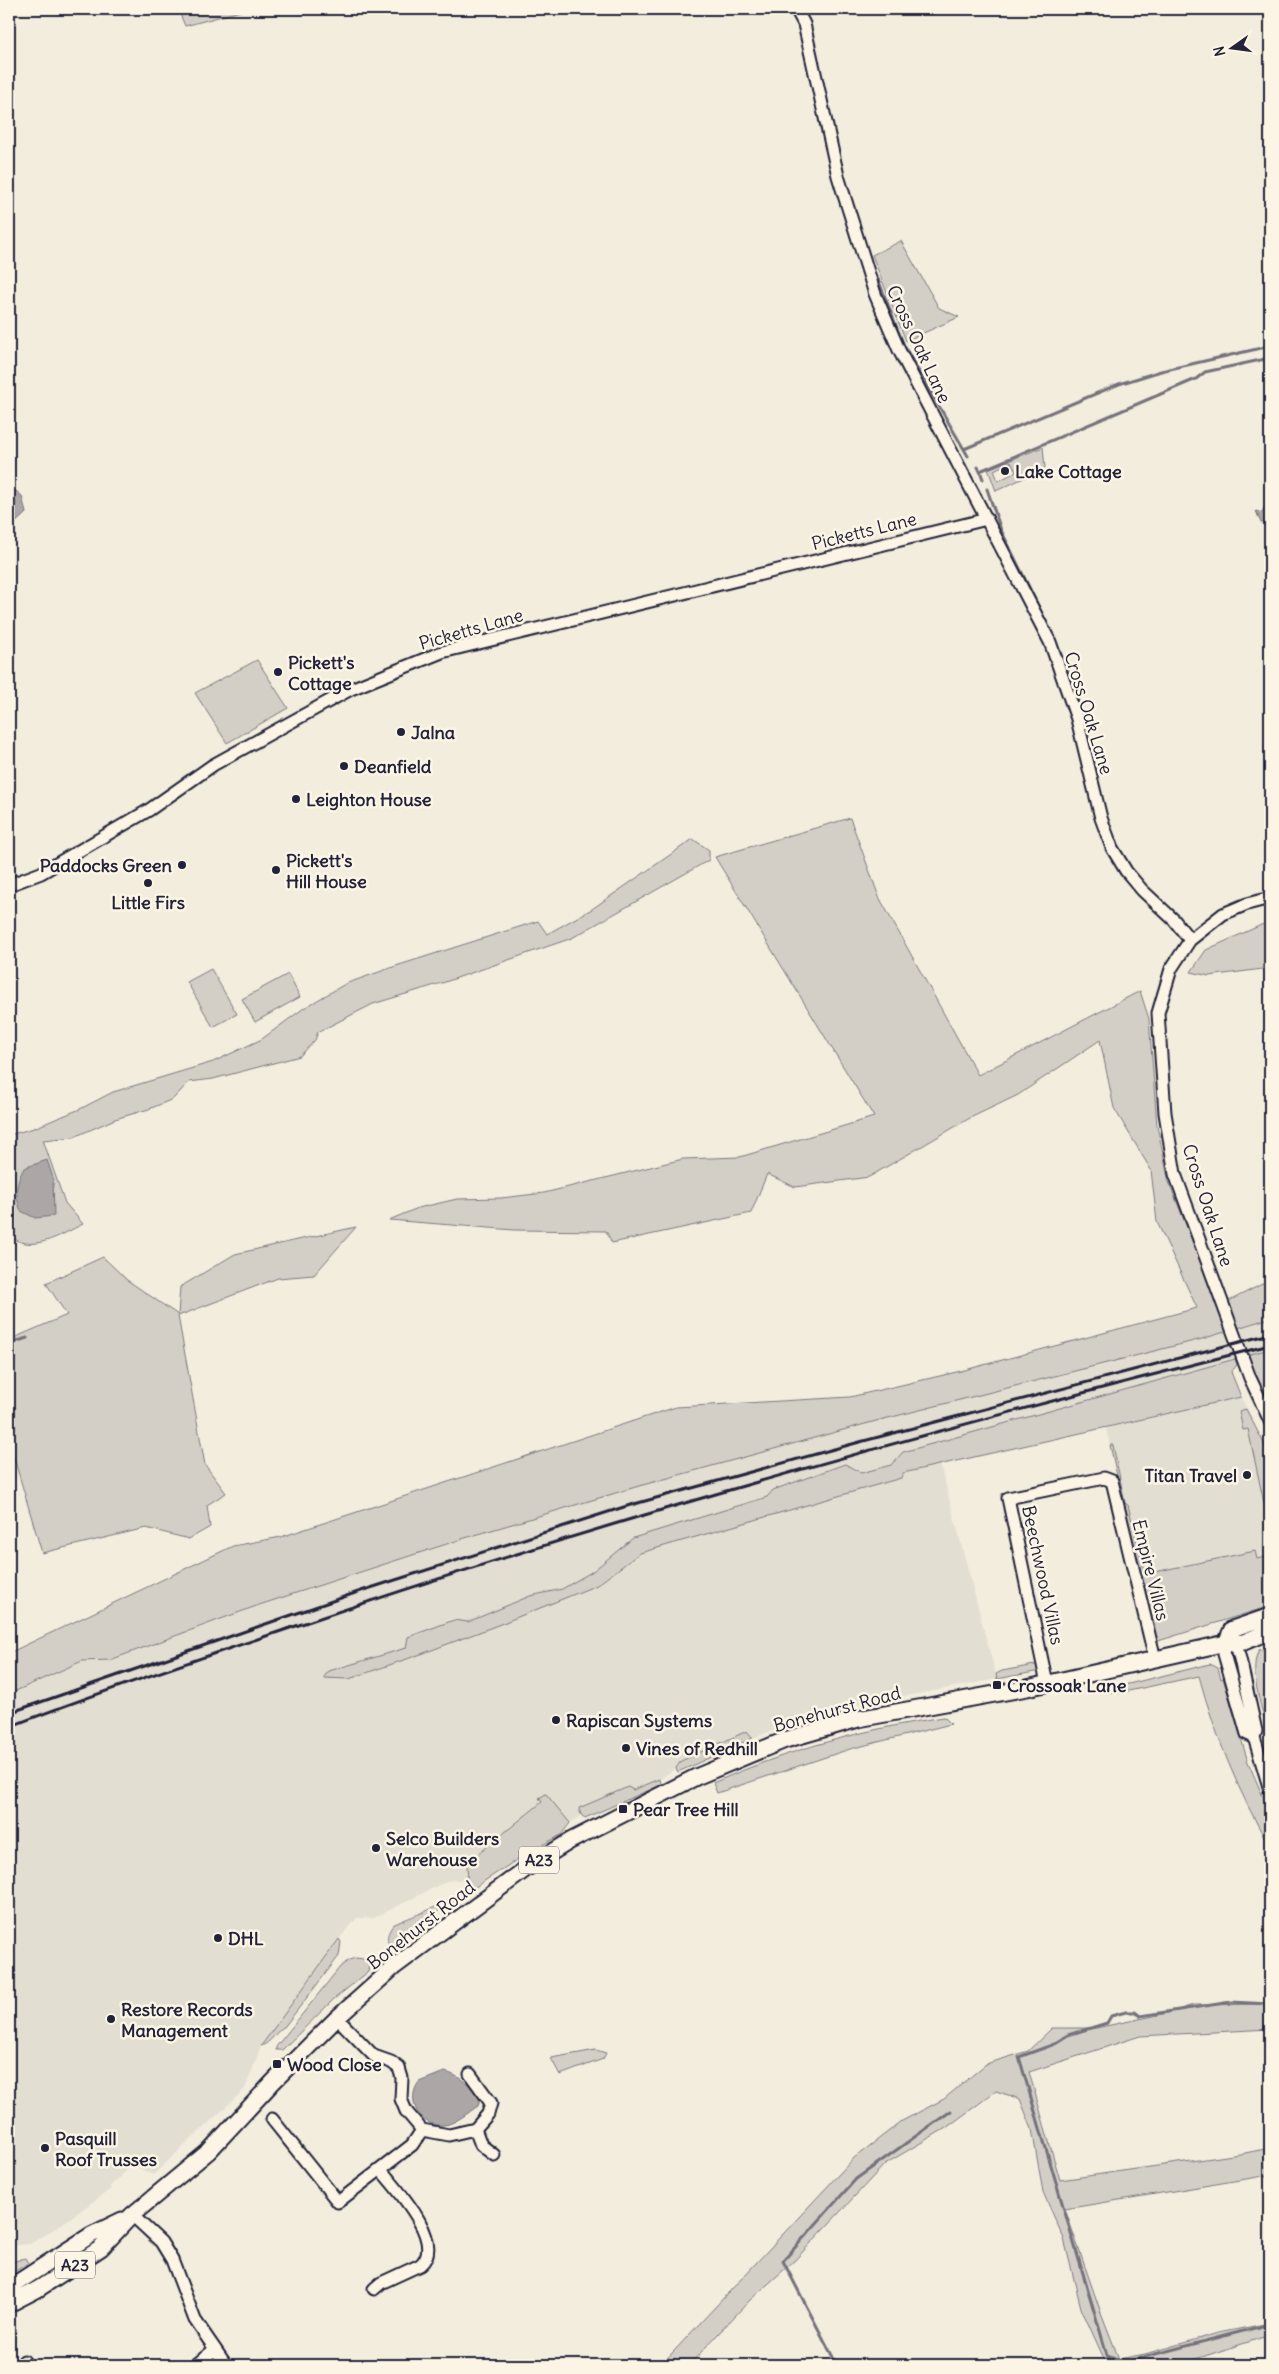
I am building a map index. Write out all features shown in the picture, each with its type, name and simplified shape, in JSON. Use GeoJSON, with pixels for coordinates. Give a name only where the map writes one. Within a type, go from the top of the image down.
{"type":"FeatureCollection","features":[{"type":"Feature","properties":{"kind":"main road"},"geometry":{"type":"LineString","coordinates":[[1226,1643],[1232,1629],[1270,1616]]}},
{"type":"Feature","properties":{"kind":"main road","name":"Bonehurst Road"},"geometry":{"type":"LineString","coordinates":[[9,2304],[38,2289],[101,2248],[132,2215],[209,2151],[273,2082],[337,2018],[394,1967],[526,1868],[570,1841],[688,1781],[785,1740],[858,1719],[1047,1684],[1226,1643],[1244,1642],[1270,1631]]}},
{"type":"Feature","properties":{"kind":"main road","name":"Bonehurst Road"},"geometry":{"type":"LineString","coordinates":[[9,2288],[91,2235],[132,2215]]}},
{"type":"Feature","properties":{"kind":"street","name":"Cross Oak Lane"},"geometry":{"type":"LineString","coordinates":[[796,9],[804,24],[838,176],[875,294],[899,350],[1050,642],[1065,680],[1077,719],[1101,818],[1112,848],[1126,871],[1142,890],[1174,920],[1190,940],[1170,969],[1158,1006],[1159,1044],[1168,1144],[1175,1174],[1195,1230],[1250,1378],[1270,1421]]}},
{"type":"Feature","properties":{"kind":"street","name":"Picketts Lane"},"geometry":{"type":"LineString","coordinates":[[9,885],[40,873],[149,810],[213,765],[351,689],[442,652],[987,518]]}},
{"type":"Feature","properties":{"kind":"street"},"geometry":{"type":"LineString","coordinates":[[1190,940],[1223,914],[1246,904],[1270,898]]}},
{"type":"Feature","properties":{"kind":"street","name":"Beechwood Villas"},"geometry":{"type":"LineString","coordinates":[[1047,1684],[1008,1498],[1104,1478],[1112,1481],[1114,1490]]}},
{"type":"Feature","properties":{"kind":"street","name":"Empire Villas"},"geometry":{"type":"LineString","coordinates":[[1114,1490],[1155,1659]]}},
{"type":"Feature","properties":{"kind":"street"},"geometry":{"type":"LineString","coordinates":[[1226,1643],[1224,1654],[1247,1734],[1254,1737],[1270,1790]]}},
{"type":"Feature","properties":{"kind":"street"},"geometry":{"type":"LineString","coordinates":[[337,2018],[374,2056],[391,2062],[399,2068],[402,2078],[401,2099],[403,2105],[413,2122],[422,2130],[449,2135],[475,2129],[488,2114],[491,2103],[485,2091],[470,2074]]}},
{"type":"Feature","properties":{"kind":"street"},"geometry":{"type":"LineString","coordinates":[[272,2119],[338,2202],[412,2145],[422,2130]]}},
{"type":"Feature","properties":{"kind":"street"},"geometry":{"type":"LineString","coordinates":[[475,2129],[481,2146],[494,2155]]}},
{"type":"Feature","properties":{"kind":"street"},"geometry":{"type":"LineString","coordinates":[[374,2289],[381,2283],[420,2265],[425,2261],[428,2254],[426,2239],[415,2213],[381,2170]]}},
{"type":"Feature","properties":{"kind":"street"},"geometry":{"type":"LineString","coordinates":[[132,2215],[161,2242],[172,2260],[195,2320],[226,2365]]}},
{"type":"Feature","properties":{"kind":"street"},"geometry":{"type":"LineString","coordinates":[[196,2365],[214,2349]]}},
{"type":"Feature","properties":{"kind":"shaded area"},"geometry":{"type":"Polygon","coordinates":[[[178,9],[248,9],[185,26],[178,9]]]}},
{"type":"Feature","properties":{"kind":"shaded area"},"geometry":{"type":"Polygon","coordinates":[[[901,241],[939,308],[959,317],[906,341],[872,255],[901,241]]]}},
{"type":"Feature","properties":{"kind":"shaded area"},"geometry":{"type":"Polygon","coordinates":[[[1043,447],[1045,468],[996,491],[988,469],[1043,447]],[[1011,462],[994,470],[998,481],[1016,472],[1011,462]]]}},
{"type":"Feature","properties":{"kind":"shaded area"},"geometry":{"type":"Polygon","coordinates":[[[16,491],[22,496],[26,513],[9,529],[9,493],[16,491]]]}},
{"type":"Feature","properties":{"kind":"shaded area"},"geometry":{"type":"Polygon","coordinates":[[[1269,506],[1270,516],[1267,522],[1261,523],[1256,511],[1262,513],[1264,508],[1269,506]]]}},
{"type":"Feature","properties":{"kind":"shaded area"},"geometry":{"type":"Polygon","coordinates":[[[257,660],[288,708],[227,743],[195,693],[257,660]]]}},
{"type":"Feature","properties":{"kind":"shaded area"},"geometry":{"type":"Polygon","coordinates":[[[850,818],[879,897],[978,1075],[1140,991],[1149,1019],[1157,1126],[1169,1182],[1217,1304],[1231,1300],[1270,1280],[1270,1318],[1202,1339],[876,1421],[639,1486],[465,1538],[259,1605],[110,1660],[82,1661],[9,1694],[9,1653],[233,1546],[281,1537],[676,1407],[850,1397],[961,1371],[1197,1308],[1157,1222],[1151,1170],[1114,1108],[1100,1040],[1018,1095],[970,1118],[869,1177],[795,1187],[767,1174],[751,1213],[612,1243],[606,1231],[514,1230],[389,1220],[418,1208],[457,1199],[501,1198],[544,1193],[683,1159],[740,1157],[874,1117],[715,857],[850,818]]]}},
{"type":"Feature","properties":{"kind":"shaded area"},"geometry":{"type":"Polygon","coordinates":[[[693,839],[709,850],[709,860],[572,938],[445,982],[373,1004],[318,1032],[315,1040],[300,1056],[213,1079],[189,1082],[173,1099],[149,1109],[115,1119],[74,1137],[43,1140],[65,1203],[83,1224],[56,1237],[36,1243],[26,1243],[17,1240],[9,1234],[9,1135],[34,1128],[80,1109],[113,1092],[213,1062],[262,1039],[304,1008],[345,984],[538,921],[547,934],[592,909],[693,839]]]}},
{"type":"Feature","properties":{"kind":"shaded area"},"geometry":{"type":"Polygon","coordinates":[[[1270,921],[1270,968],[1209,976],[1191,972],[1206,950],[1270,921]]]}},
{"type":"Feature","properties":{"kind":"shaded area"},"geometry":{"type":"Polygon","coordinates":[[[211,969],[237,1014],[213,1027],[187,982],[211,969]]]}},
{"type":"Feature","properties":{"kind":"shaded area"},"geometry":{"type":"Polygon","coordinates":[[[288,974],[300,997],[255,1022],[242,999],[288,974]]]}},
{"type":"Feature","properties":{"kind":"shaded area"},"geometry":{"type":"Polygon","coordinates":[[[47,1160],[53,1178],[54,1216],[35,1218],[21,1211],[17,1199],[19,1179],[24,1168],[47,1160]]]}},
{"type":"Feature","properties":{"kind":"shaded area"},"geometry":{"type":"Polygon","coordinates":[[[356,1227],[314,1275],[278,1278],[178,1316],[205,1465],[226,1493],[207,1505],[210,1527],[189,1539],[146,1528],[42,1553],[9,1441],[9,1340],[67,1315],[46,1283],[103,1257],[127,1280],[178,1315],[180,1287],[235,1254],[356,1227]]]}},
{"type":"Feature","properties":{"kind":"shaded area"},"geometry":{"type":"Polygon","coordinates":[[[1270,1318],[1270,1349],[903,1452],[891,1465],[861,1473],[844,1464],[773,1490],[767,1497],[633,1538],[593,1571],[562,1589],[530,1596],[468,1622],[454,1620],[406,1648],[329,1671],[349,1679],[424,1653],[597,1585],[640,1553],[901,1478],[902,1473],[940,1464],[997,1679],[869,1703],[846,1705],[842,1709],[805,1715],[794,1719],[792,1723],[753,1738],[747,1731],[681,1761],[676,1768],[660,1779],[579,1809],[581,1815],[570,1823],[562,1813],[542,1802],[478,1855],[475,1878],[447,1881],[374,1918],[357,1918],[339,1939],[261,2046],[245,2089],[153,2175],[133,2165],[110,2186],[111,2189],[56,2228],[30,2244],[9,2246],[9,1694],[82,1661],[110,1660],[259,1605],[465,1538],[639,1486],[876,1421],[1202,1339],[1270,1318]]]}},
{"type":"Feature","properties":{"kind":"shaded area"},"geometry":{"type":"Polygon","coordinates":[[[1270,1349],[1270,1373],[1265,1374],[1270,1390],[1270,1408],[1246,1355],[1270,1349]]]}},
{"type":"Feature","properties":{"kind":"shaded area"},"geometry":{"type":"Polygon","coordinates":[[[1235,1359],[1237,1365],[1231,1372],[1241,1397],[903,1473],[901,1478],[640,1553],[597,1585],[503,1623],[349,1679],[323,1678],[329,1671],[406,1648],[408,1637],[454,1620],[468,1622],[530,1596],[562,1589],[593,1571],[633,1538],[767,1497],[773,1490],[845,1464],[861,1473],[891,1465],[903,1452],[1235,1359]]]}},
{"type":"Feature","properties":{"kind":"shaded area"},"geometry":{"type":"Polygon","coordinates":[[[1241,1397],[1270,1455],[1270,1606],[1155,1642],[1106,1428],[1241,1397]]]}},
{"type":"Feature","properties":{"kind":"shaded area"},"geometry":{"type":"Polygon","coordinates":[[[1246,1409],[1270,1455],[1270,1516],[1267,1517],[1248,1429],[1243,1430],[1239,1411],[1246,1409]]]}},
{"type":"Feature","properties":{"kind":"shaded area"},"geometry":{"type":"Polygon","coordinates":[[[1110,1445],[1113,1445],[1125,1503],[1128,1505],[1145,1574],[1255,1551],[1257,1559],[1270,1556],[1270,1606],[1155,1642],[1110,1445]]]}},
{"type":"Feature","properties":{"kind":"shaded area"},"geometry":{"type":"Polygon","coordinates":[[[1270,1646],[1270,1738],[1258,1693],[1255,1669],[1259,1650],[1270,1646]]]}},
{"type":"Feature","properties":{"kind":"shaded area"},"geometry":{"type":"Polygon","coordinates":[[[1040,1664],[1040,1671],[997,1679],[996,1674],[1002,1671],[1040,1664]]]}},
{"type":"Feature","properties":{"kind":"shaded area"},"geometry":{"type":"Polygon","coordinates":[[[1210,1664],[1218,1668],[1221,1679],[1223,1678],[1248,1762],[1270,1813],[1270,1847],[1248,1806],[1229,1764],[1212,1720],[1199,1676],[1119,1693],[1100,1691],[1210,1664]]]}},
{"type":"Feature","properties":{"kind":"shaded area"},"geometry":{"type":"Polygon","coordinates":[[[944,1717],[951,1724],[850,1749],[717,1793],[713,1783],[769,1760],[826,1742],[855,1734],[944,1717]]]}},
{"type":"Feature","properties":{"kind":"shaded area"},"geometry":{"type":"Polygon","coordinates":[[[747,1731],[753,1738],[678,1772],[676,1768],[681,1761],[747,1731]]]}},
{"type":"Feature","properties":{"kind":"shaded area"},"geometry":{"type":"Polygon","coordinates":[[[660,1779],[661,1785],[585,1818],[581,1815],[579,1808],[628,1787],[633,1790],[660,1779]]]}},
{"type":"Feature","properties":{"kind":"shaded area"},"geometry":{"type":"Polygon","coordinates":[[[546,1794],[570,1823],[561,1835],[524,1855],[428,1918],[394,1949],[389,1944],[389,1932],[393,1925],[433,1908],[452,1897],[466,1881],[469,1855],[473,1859],[542,1802],[539,1798],[546,1794]]]}},
{"type":"Feature","properties":{"kind":"shaded area"},"geometry":{"type":"Polygon","coordinates":[[[339,1939],[341,1942],[339,1956],[285,2026],[261,2046],[339,1939]]]}},
{"type":"Feature","properties":{"kind":"shaded area"},"geometry":{"type":"Polygon","coordinates":[[[363,1959],[369,1965],[368,1972],[334,1999],[282,2050],[276,2050],[276,2047],[340,1967],[349,1960],[363,1959]]]}},
{"type":"Feature","properties":{"kind":"shaded area"},"geometry":{"type":"Polygon","coordinates":[[[1270,2004],[1270,2029],[1140,2036],[1029,2072],[1060,2180],[1270,2148],[1270,2175],[1065,2209],[1119,2359],[1145,2354],[1218,2333],[1270,2323],[1270,2335],[1177,2365],[1107,2365],[1081,2308],[1064,2239],[1043,2192],[1032,2129],[1020,2099],[996,2091],[946,2128],[885,2164],[795,2260],[749,2301],[689,2365],[661,2365],[854,2158],[902,2121],[944,2099],[986,2064],[1028,2051],[1052,2028],[1096,2028],[1168,2013],[1193,2005],[1270,2004]]]}},
{"type":"Feature","properties":{"kind":"shaded area"},"geometry":{"type":"Polygon","coordinates":[[[596,2050],[606,2053],[603,2059],[560,2075],[551,2058],[596,2050]]]}},
{"type":"Feature","properties":{"kind":"shaded area"},"geometry":{"type":"Polygon","coordinates":[[[444,2072],[454,2075],[465,2082],[475,2091],[480,2100],[478,2106],[457,2120],[444,2125],[435,2125],[428,2122],[417,2111],[414,2104],[415,2089],[419,2082],[444,2072]]]}},
{"type":"Feature","properties":{"kind":"shaded area"},"geometry":{"type":"Polygon","coordinates":[[[25,2258],[28,2263],[9,2275],[9,2263],[25,2258]]]}},
{"type":"Feature","properties":{"kind":"waterway"},"geometry":{"type":"LineString","coordinates":[[878,279],[904,346],[968,456]]}},
{"type":"Feature","properties":{"kind":"waterway"},"geometry":{"type":"LineString","coordinates":[[964,449],[1119,384],[1161,371],[1270,346]]}},
{"type":"Feature","properties":{"kind":"waterway"},"geometry":{"type":"LineString","coordinates":[[978,467],[980,471],[1196,379],[1205,372],[1270,358]]}},
{"type":"Feature","properties":{"kind":"waterway"},"geometry":{"type":"LineString","coordinates":[[980,471],[983,479]]}},
{"type":"Feature","properties":{"kind":"waterway"},"geometry":{"type":"LineString","coordinates":[[987,489],[1001,530],[1047,624]]}},
{"type":"Feature","properties":{"kind":"waterway"},"geometry":{"type":"LineString","coordinates":[[1058,648],[1070,676],[1088,735]]}},
{"type":"Feature","properties":{"kind":"waterway"},"geometry":{"type":"LineString","coordinates":[[9,1344],[27,1338]]}},
{"type":"Feature","properties":{"kind":"waterway"},"geometry":{"type":"LineString","coordinates":[[1110,2365],[1019,2057],[1052,2045],[1068,2035],[1107,2023],[1111,2016],[1126,2012],[1135,2012],[1140,2016],[1231,2002],[1270,2004]]}},
{"type":"Feature","properties":{"kind":"waterway"},"geometry":{"type":"LineString","coordinates":[[837,2365],[783,2261],[856,2179],[951,2111]]}},
{"type":"Feature","properties":{"kind":"waterway"},"geometry":{"type":"LineString","coordinates":[[1107,2355],[1125,2362],[1270,2324]]}},
{"type":"Feature","properties":{"kind":"railway"},"geometry":{"type":"LineString","coordinates":[[9,1713],[361,1591],[627,1506],[856,1443],[1270,1334]]}},
{"type":"Feature","properties":{"kind":"railway"},"geometry":{"type":"LineString","coordinates":[[9,1727],[78,1701],[290,1628],[533,1549],[655,1512],[900,1442],[1270,1345]]}},
{"type":"Feature","properties":{"kind":"place","name":"Lake Cottage"},"geometry":{"type":"Point","coordinates":[1005,471]}},
{"type":"Feature","properties":{"kind":"place","name":"Pickett's Cottage"},"geometry":{"type":"Point","coordinates":[278,672]}},
{"type":"Feature","properties":{"kind":"place","name":"Jalna"},"geometry":{"type":"Point","coordinates":[401,732]}},
{"type":"Feature","properties":{"kind":"place","name":"Deanfield"},"geometry":{"type":"Point","coordinates":[344,766]}},
{"type":"Feature","properties":{"kind":"place","name":"Leighton House"},"geometry":{"type":"Point","coordinates":[296,799]}},
{"type":"Feature","properties":{"kind":"place","name":"Paddocks Green"},"geometry":{"type":"Point","coordinates":[182,865]}},
{"type":"Feature","properties":{"kind":"place","name":"Pickett's Hill House"},"geometry":{"type":"Point","coordinates":[276,870]}},
{"type":"Feature","properties":{"kind":"place","name":"Little Firs"},"geometry":{"type":"Point","coordinates":[148,883]}},
{"type":"Feature","properties":{"kind":"place","name":"Titan Travel"},"geometry":{"type":"Point","coordinates":[1247,1475]}},
{"type":"Feature","properties":{"kind":"place","name":"Crossoak Lane"},"geometry":{"type":"Point","coordinates":[997,1685]}},
{"type":"Feature","properties":{"kind":"place","name":"Rapiscan Systems"},"geometry":{"type":"Point","coordinates":[556,1720]}},
{"type":"Feature","properties":{"kind":"place","name":"Vines of Redhill"},"geometry":{"type":"Point","coordinates":[626,1748]}},
{"type":"Feature","properties":{"kind":"place","name":"Pear Tree Hill"},"geometry":{"type":"Point","coordinates":[623,1809]}},
{"type":"Feature","properties":{"kind":"place","name":"Selco Builders Warehouse"},"geometry":{"type":"Point","coordinates":[376,1848]}},
{"type":"Feature","properties":{"kind":"place","name":"DHL"},"geometry":{"type":"Point","coordinates":[218,1938]}},
{"type":"Feature","properties":{"kind":"place","name":"Restore Records Management"},"geometry":{"type":"Point","coordinates":[111,2019]}},
{"type":"Feature","properties":{"kind":"place","name":"Wood Close"},"geometry":{"type":"Point","coordinates":[277,2064]}},
{"type":"Feature","properties":{"kind":"place","name":"Pasquill Roof Trusses"},"geometry":{"type":"Point","coordinates":[45,2148]}}]}
